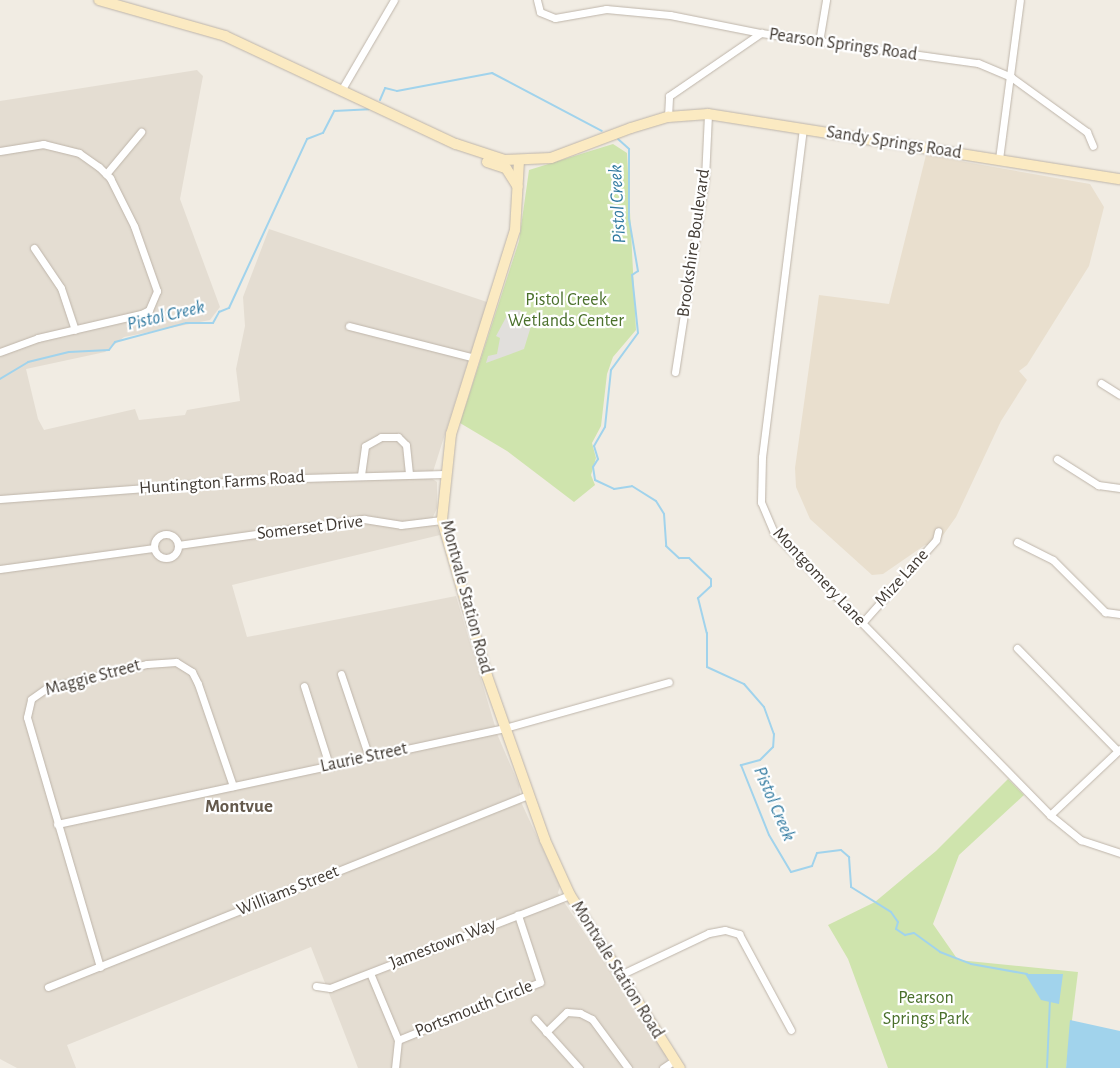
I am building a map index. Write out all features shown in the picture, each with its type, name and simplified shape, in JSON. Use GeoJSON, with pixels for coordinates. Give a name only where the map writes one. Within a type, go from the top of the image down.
{"type":"FeatureCollection","features":[{"type":"Feature","properties":{"kind":"street"},"geometry":{"type":"LineString","coordinates":[[98,0],[225,36],[342,89],[506,168],[519,189]]}},
{"type":"Feature","properties":{"kind":"street"},"geometry":{"type":"LineString","coordinates":[[342,89],[394,0]]}},
{"type":"Feature","properties":{"kind":"street"},"geometry":{"type":"LineString","coordinates":[[537,0],[540,12],[554,18],[606,9],[670,15],[761,33]]}},
{"type":"Feature","properties":{"kind":"street"},"geometry":{"type":"LineString","coordinates":[[819,42],[826,0]]}},
{"type":"Feature","properties":{"kind":"street"},"geometry":{"type":"LineString","coordinates":[[999,159],[1020,0]]}},
{"type":"Feature","properties":{"kind":"street","name":"Pearson Springs Road"},"geometry":{"type":"LineString","coordinates":[[668,117],[669,96],[761,33],[978,63],[1011,77],[1087,132],[1093,146]]}},
{"type":"Feature","properties":{"kind":"street","name":"Sandy Springs Road"},"geometry":{"type":"LineString","coordinates":[[668,117],[708,114],[1120,179]]}},
{"type":"Feature","properties":{"kind":"street","name":"Brookshire Boulevard"},"geometry":{"type":"LineString","coordinates":[[675,372],[705,178],[708,114]]}},
{"type":"Feature","properties":{"kind":"street"},"geometry":{"type":"LineString","coordinates":[[470,150],[519,161],[560,155],[668,117]]}},
{"type":"Feature","properties":{"kind":"street","name":"Montgomery Lane"},"geometry":{"type":"LineString","coordinates":[[803,128],[772,354],[761,502],[774,533],[1050,816],[1081,840],[1120,853]]}},
{"type":"Feature","properties":{"kind":"street"},"geometry":{"type":"LineString","coordinates":[[106,174],[141,132]]}},
{"type":"Feature","properties":{"kind":"street"},"geometry":{"type":"LineString","coordinates":[[0,151],[27,144],[64,147],[106,174],[134,226],[157,291],[156,299],[141,314],[75,330],[0,352]]}},
{"type":"Feature","properties":{"kind":"street","name":"Montvale Station Road"},"geometry":{"type":"LineString","coordinates":[[519,161],[519,189],[508,260],[451,434],[444,474],[442,520],[505,728],[528,795],[570,895],[677,1064]]}},
{"type":"Feature","properties":{"kind":"street"},"geometry":{"type":"LineString","coordinates":[[34,248],[61,288],[75,330]]}},
{"type":"Feature","properties":{"kind":"street"},"geometry":{"type":"LineString","coordinates":[[350,326],[475,358]]}},
{"type":"Feature","properties":{"kind":"street"},"geometry":{"type":"LineString","coordinates":[[1101,383],[1120,395]]}},
{"type":"Feature","properties":{"kind":"street"},"geometry":{"type":"LineString","coordinates":[[361,475],[365,446],[381,437],[398,437],[406,445],[409,474]]}},
{"type":"Feature","properties":{"kind":"street"},"geometry":{"type":"LineString","coordinates":[[1057,459],[1098,485],[1120,488]]}},
{"type":"Feature","properties":{"kind":"street","name":"Huntington Farms Road"},"geometry":{"type":"LineString","coordinates":[[0,499],[361,475],[444,474]]}},
{"type":"Feature","properties":{"kind":"street","name":"Somerset Drive"},"geometry":{"type":"LineString","coordinates":[[153,548],[167,559],[178,545],[364,519],[401,526],[442,520]]}},
{"type":"Feature","properties":{"kind":"street","name":"Mize Lane"},"geometry":{"type":"LineString","coordinates":[[862,623],[936,540],[938,530]]}},
{"type":"Feature","properties":{"kind":"street","name":"Somerset Drive"},"geometry":{"type":"LineString","coordinates":[[0,569],[153,548],[164,534],[178,545]]}},
{"type":"Feature","properties":{"kind":"street"},"geometry":{"type":"LineString","coordinates":[[1016,542],[1053,560],[1105,612],[1120,614]]}},
{"type":"Feature","properties":{"kind":"street"},"geometry":{"type":"LineString","coordinates":[[1017,648],[1119,750],[1050,816]]}},
{"type":"Feature","properties":{"kind":"street","name":"Maggie Street"},"geometry":{"type":"LineString","coordinates":[[100,967],[27,717],[31,699],[47,688],[147,664],[176,662],[192,672],[233,786]]}},
{"type":"Feature","properties":{"kind":"street"},"geometry":{"type":"LineString","coordinates":[[341,674],[370,757]]}},
{"type":"Feature","properties":{"kind":"street","name":"Laurie Street"},"geometry":{"type":"LineString","coordinates":[[57,824],[505,728],[669,682]]}},
{"type":"Feature","properties":{"kind":"street"},"geometry":{"type":"LineString","coordinates":[[304,686],[329,766]]}},
{"type":"Feature","properties":{"kind":"street","name":"Williams Street"},"geometry":{"type":"LineString","coordinates":[[48,987],[528,795]]}},
{"type":"Feature","properties":{"kind":"street","name":"Jamestown Way"},"geometry":{"type":"LineString","coordinates":[[316,986],[330,988],[570,895]]}},
{"type":"Feature","properties":{"kind":"street","name":"Portsmouth Circle"},"geometry":{"type":"LineString","coordinates":[[398,1040],[540,982],[518,915]]}},
{"type":"Feature","properties":{"kind":"street"},"geometry":{"type":"LineString","coordinates":[[620,975],[709,933],[725,930],[739,934],[791,1030]]}},
{"type":"Feature","properties":{"kind":"street"},"geometry":{"type":"LineString","coordinates":[[370,973],[398,1040],[395,1068]]}},
{"type":"Feature","properties":{"kind":"street"},"geometry":{"type":"LineString","coordinates":[[546,1032],[567,1012],[580,1013],[592,1019],[628,1068]]}},
{"type":"Feature","properties":{"kind":"street"},"geometry":{"type":"LineString","coordinates":[[534,1019],[579,1068]]}},
{"type":"Feature","properties":{"kind":"street"},"geometry":{"type":"LineString","coordinates":[[663,1068],[677,1064]]}},
{"type":"Feature","properties":{"kind":"shaded area"},"geometry":{"type":"Polygon","coordinates":[[[197,70],[203,76],[180,199],[220,307],[210,320],[124,337],[105,352],[26,369],[38,419],[44,430],[135,409],[139,420],[185,415],[187,410],[240,401],[236,369],[245,326],[243,297],[269,229],[487,302],[431,478],[437,482],[437,508],[433,517],[440,535],[232,585],[247,637],[456,596],[498,736],[519,785],[521,802],[560,886],[558,893],[666,1055],[668,1068],[358,1068],[311,947],[67,1045],[76,1068],[17,1068],[0,1059],[0,101],[197,70]]]}},
{"type":"Feature","properties":{"kind":"shaded area"},"geometry":{"type":"Polygon","coordinates":[[[926,155],[1090,184],[1104,207],[1089,266],[1027,365],[1019,371],[1027,380],[1001,421],[956,517],[936,545],[925,545],[883,574],[872,575],[810,519],[796,487],[795,468],[819,295],[889,304],[926,155]]]}},
{"type":"Feature","properties":{"kind":"shaded area"},"geometry":{"type":"Polygon","coordinates":[[[510,310],[520,310],[532,323],[524,349],[486,363],[488,356],[497,354],[500,338],[496,336],[510,310]]]}},
{"type":"Feature","properties":{"kind":"green space","name":"Pistol Creek Wetlands Center"},"geometry":{"type":"Polygon","coordinates":[[[613,144],[627,153],[636,330],[613,357],[607,374],[601,426],[592,443],[596,458],[591,475],[595,485],[574,502],[507,451],[460,423],[519,241],[529,170],[613,144]]]}},
{"type":"Feature","properties":{"kind":"green space","name":"Pearson Springs Park"},"geometry":{"type":"Polygon","coordinates":[[[1008,779],[1024,795],[959,855],[933,924],[958,960],[1078,972],[1066,1068],[888,1068],[848,959],[828,925],[875,902],[936,851],[1008,779]]]}},
{"type":"Feature","properties":{"kind":"water"},"geometry":{"type":"Polygon","coordinates":[[[1025,974],[1063,974],[1059,1004],[1041,1000],[1025,974]]]}},
{"type":"Feature","properties":{"kind":"water"},"geometry":{"type":"Polygon","coordinates":[[[1070,1020],[1120,1031],[1120,1068],[1066,1068],[1070,1020]]]}},
{"type":"Feature","properties":{"kind":"waterway","name":"Pistol Creek"},"geometry":{"type":"LineString","coordinates":[[380,100],[385,88],[397,91],[492,73],[602,131]]}},
{"type":"Feature","properties":{"kind":"waterway","name":"Pistol Creek"},"geometry":{"type":"LineString","coordinates":[[0,379],[28,362],[69,352],[109,350],[115,342],[186,323],[213,323],[219,312],[229,308],[307,139],[323,133],[334,111],[369,109]]}},
{"type":"Feature","properties":{"kind":"waterway","name":"Pistol Creek"},"geometry":{"type":"LineString","coordinates":[[618,139],[629,149],[629,219],[638,271],[632,275],[638,333],[611,370],[605,427],[594,446],[598,459],[593,467],[595,480],[614,489],[632,486],[656,501],[664,514],[666,546],[679,558],[689,558],[711,579],[711,586],[698,598],[707,633],[707,667],[744,684],[764,707],[774,734],[773,747],[760,760],[741,765],[769,835],[791,872],[812,866],[817,853],[841,850],[849,857],[851,887],[891,912],[898,922],[896,929],[905,935],[914,933],[940,952],[971,964],[1027,974]]}},
{"type":"Feature","properties":{"kind":"waterway","name":"Pistol Creek"},"geometry":{"type":"LineString","coordinates":[[1047,1068],[1050,999]]}},
{"type":"Feature","properties":{"kind":"district","name":"Montvue"},"geometry":{"type":"Point","coordinates":[239,807]}}]}
